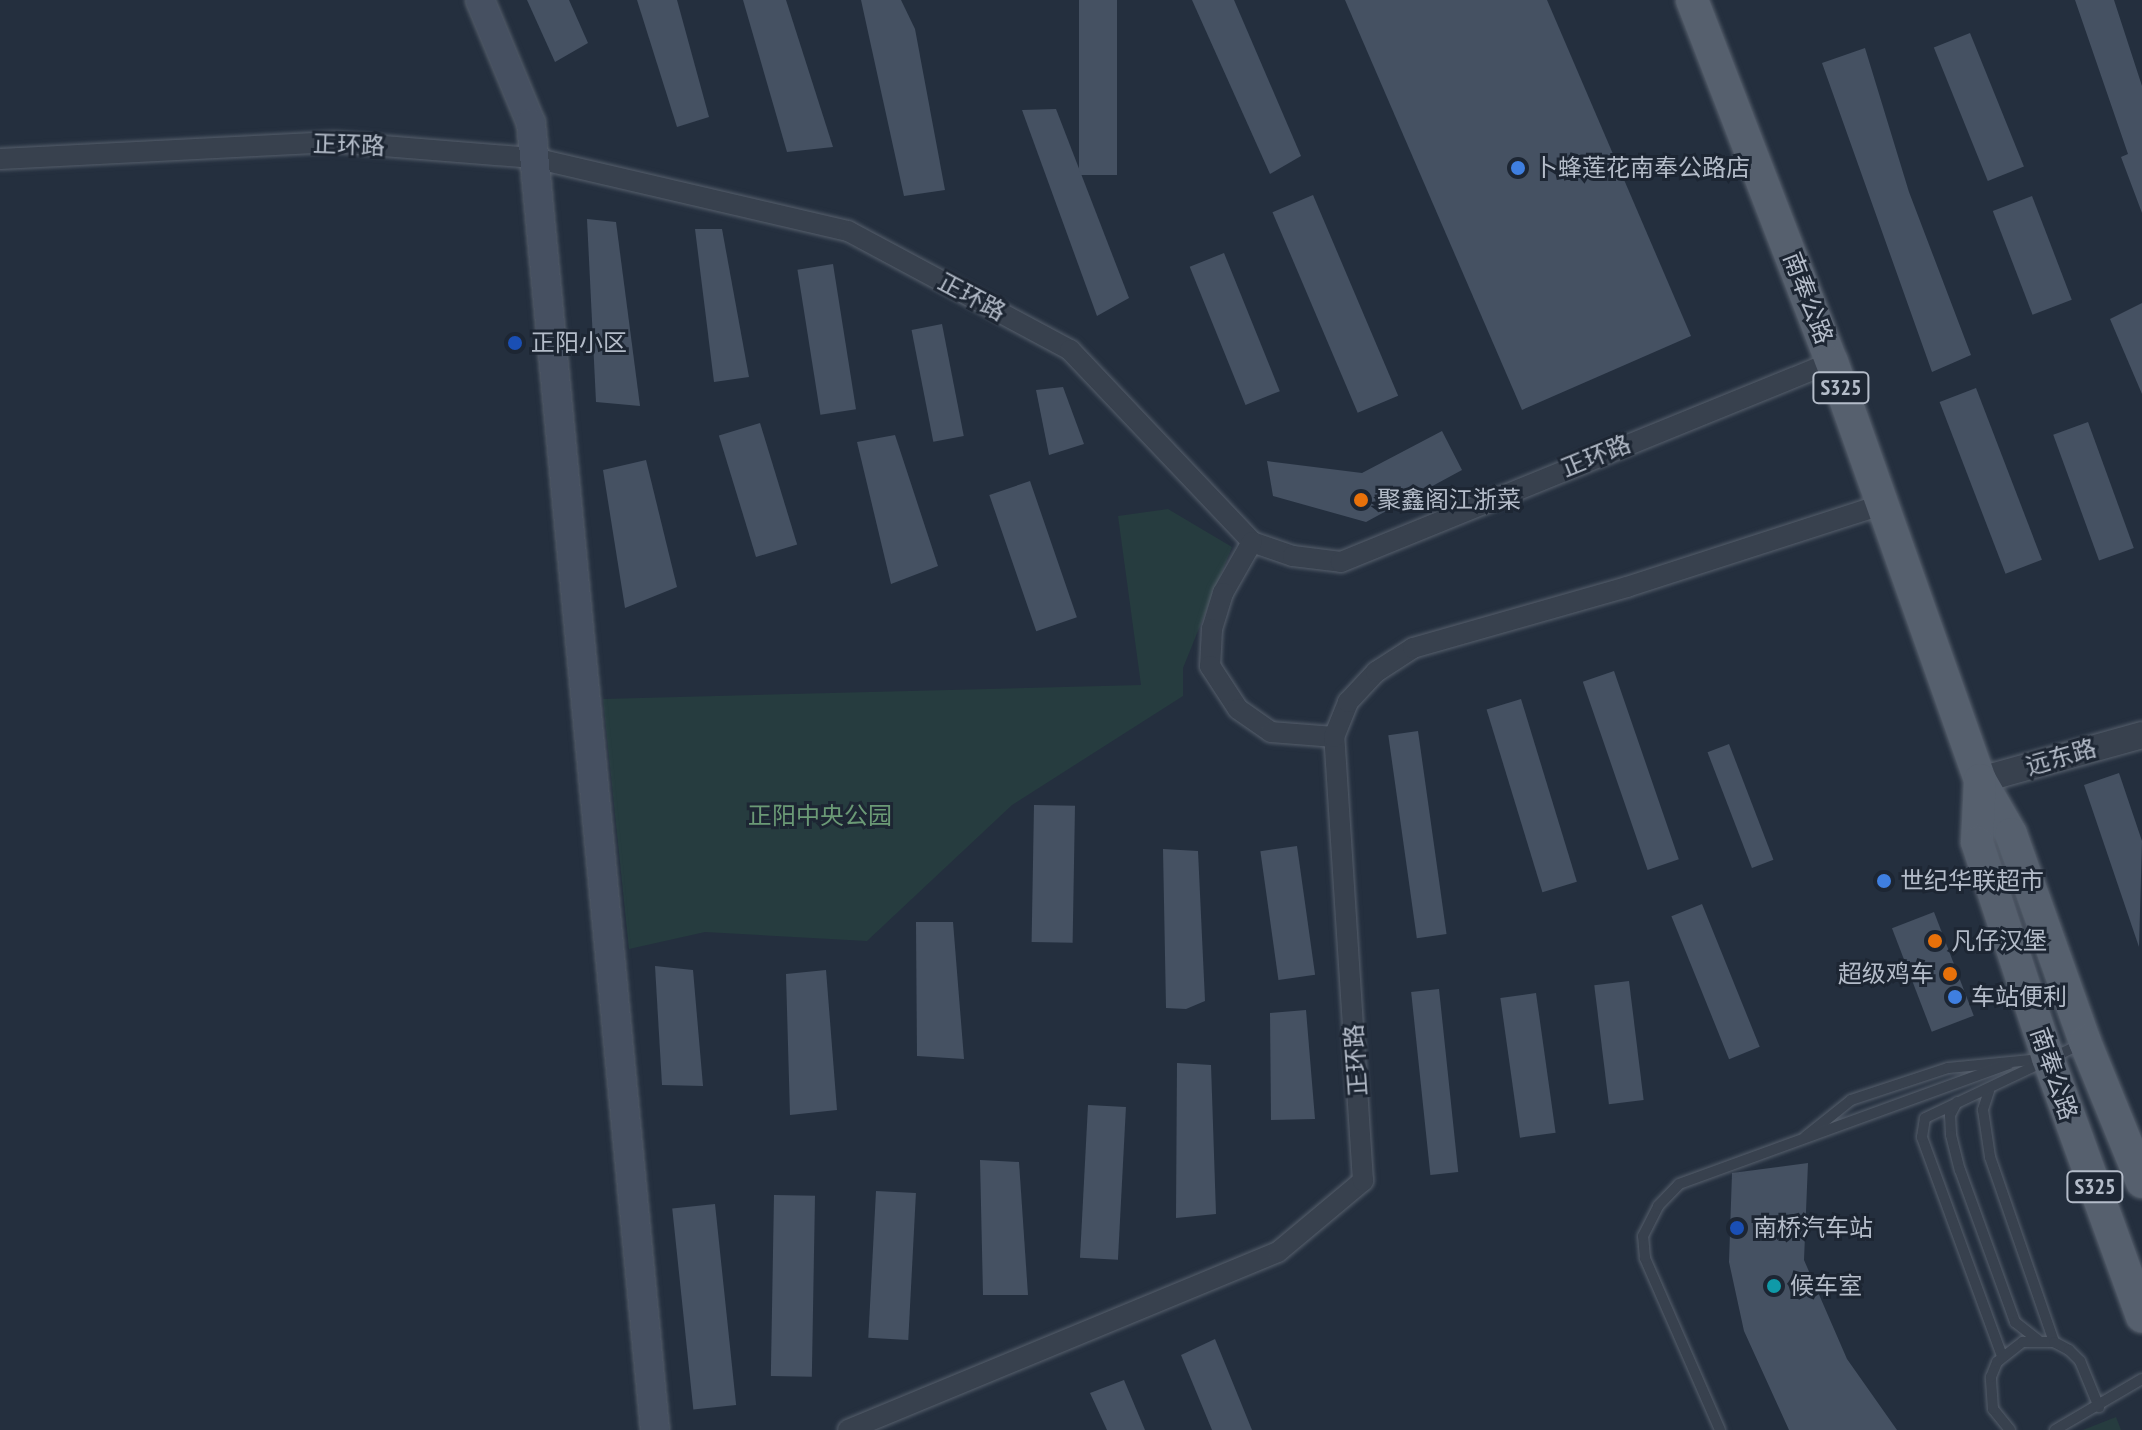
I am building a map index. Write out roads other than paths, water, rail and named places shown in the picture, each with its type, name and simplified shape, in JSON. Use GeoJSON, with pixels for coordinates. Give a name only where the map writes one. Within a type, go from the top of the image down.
{"type":"FeatureCollection","features":[{"type":"Feature","properties":{"kind":"main road"},"geometry":{"type":"LineString","coordinates":[[480,0],[531,123],[655,1430]]}},
{"type":"Feature","properties":{"kind":"main road","name":"南奉公路"},"geometry":{"type":"LineString","coordinates":[[1692,0],[1832,362],[1980,780],[2011,834],[2085,1042],[2142,1182]]}},
{"type":"Feature","properties":{"kind":"main road","name":"南奉公路"},"geometry":{"type":"LineString","coordinates":[[1980,780],[1977,842],[2048,1058],[2142,1316]]}},
{"type":"Feature","properties":{"kind":"street","name":"正环路"},"geometry":{"type":"LineString","coordinates":[[0,159],[334,142],[534,158],[848,231],[1070,350],[1252,542],[1293,556],[1341,562],[1832,362]]}},
{"type":"Feature","properties":{"kind":"street","name":"正环路"},"geometry":{"type":"LineString","coordinates":[[848,1430],[1278,1252],[1363,1181],[1334,737],[1348,702],[1376,672],[1413,648],[1627,587],[1881,505]]}},
{"type":"Feature","properties":{"kind":"street"},"geometry":{"type":"LineString","coordinates":[[1252,542],[1223,593],[1212,629],[1210,666],[1238,709],[1271,732],[1334,737]]}},
{"type":"Feature","properties":{"kind":"street","name":"远东路"},"geometry":{"type":"LineString","coordinates":[[1980,780],[2142,735]]}},
{"type":"Feature","properties":{"kind":"lane"},"geometry":{"type":"LineString","coordinates":[[2002,1356],[1922,1137],[1925,1118],[1989,1091],[2048,1058],[2085,1042]]}},
{"type":"Feature","properties":{"kind":"lane"},"geometry":{"type":"LineString","coordinates":[[1802,1139],[1851,1100],[1948,1068],[2048,1058]]}},
{"type":"Feature","properties":{"kind":"lane"},"geometry":{"type":"LineString","coordinates":[[1720,1430],[1649,1270],[1643,1236],[1658,1206],[1679,1184],[2009,1064]]}},
{"type":"Feature","properties":{"kind":"lane"},"geometry":{"type":"LineString","coordinates":[[1989,1091],[1983,1110],[1990,1157],[2054,1342]]}},
{"type":"Feature","properties":{"kind":"lane"},"geometry":{"type":"LineString","coordinates":[[1957,1102],[1950,1115],[1951,1135],[1960,1170],[2015,1322],[2038,1340]]}},
{"type":"Feature","properties":{"kind":"lane"},"geometry":{"type":"LineString","coordinates":[[2010,1430],[1993,1409],[1989,1393],[2002,1356],[2023,1342],[2054,1342],[2080,1361],[2099,1407]]}},
{"type":"Feature","properties":{"kind":"lane"},"geometry":{"type":"LineString","coordinates":[[2055,1430],[2099,1407],[2142,1379]]}},
{"type":"Feature","properties":{"kind":"place","name":"卜蜂莲花南奉公路店"},"geometry":{"type":"Point","coordinates":[1518,168]}},
{"type":"Feature","properties":{"kind":"place","name":"正阳小区"},"geometry":{"type":"Point","coordinates":[515,343]}},
{"type":"Feature","properties":{"kind":"place","name":"聚鑫阁江浙菜"},"geometry":{"type":"Point","coordinates":[1361,500]}},
{"type":"Feature","properties":{"kind":"place","name":"世纪华联超市"},"geometry":{"type":"Point","coordinates":[1884,881]}},
{"type":"Feature","properties":{"kind":"place","name":"凡仔汉堡"},"geometry":{"type":"Point","coordinates":[1935,941]}},
{"type":"Feature","properties":{"kind":"place","name":"超级鸡车"},"geometry":{"type":"Point","coordinates":[1950,974]}},
{"type":"Feature","properties":{"kind":"place","name":"车站便利"},"geometry":{"type":"Point","coordinates":[1955,997]}},
{"type":"Feature","properties":{"kind":"place","name":"南桥汽车站"},"geometry":{"type":"Point","coordinates":[1737,1228]}},
{"type":"Feature","properties":{"kind":"place","name":"候车室"},"geometry":{"type":"Point","coordinates":[1774,1286]}},
{"type":"Feature","properties":{"kind":"park label","name":"正阳中央公园"},"geometry":{"type":"Point","coordinates":[820,816]}}]}
